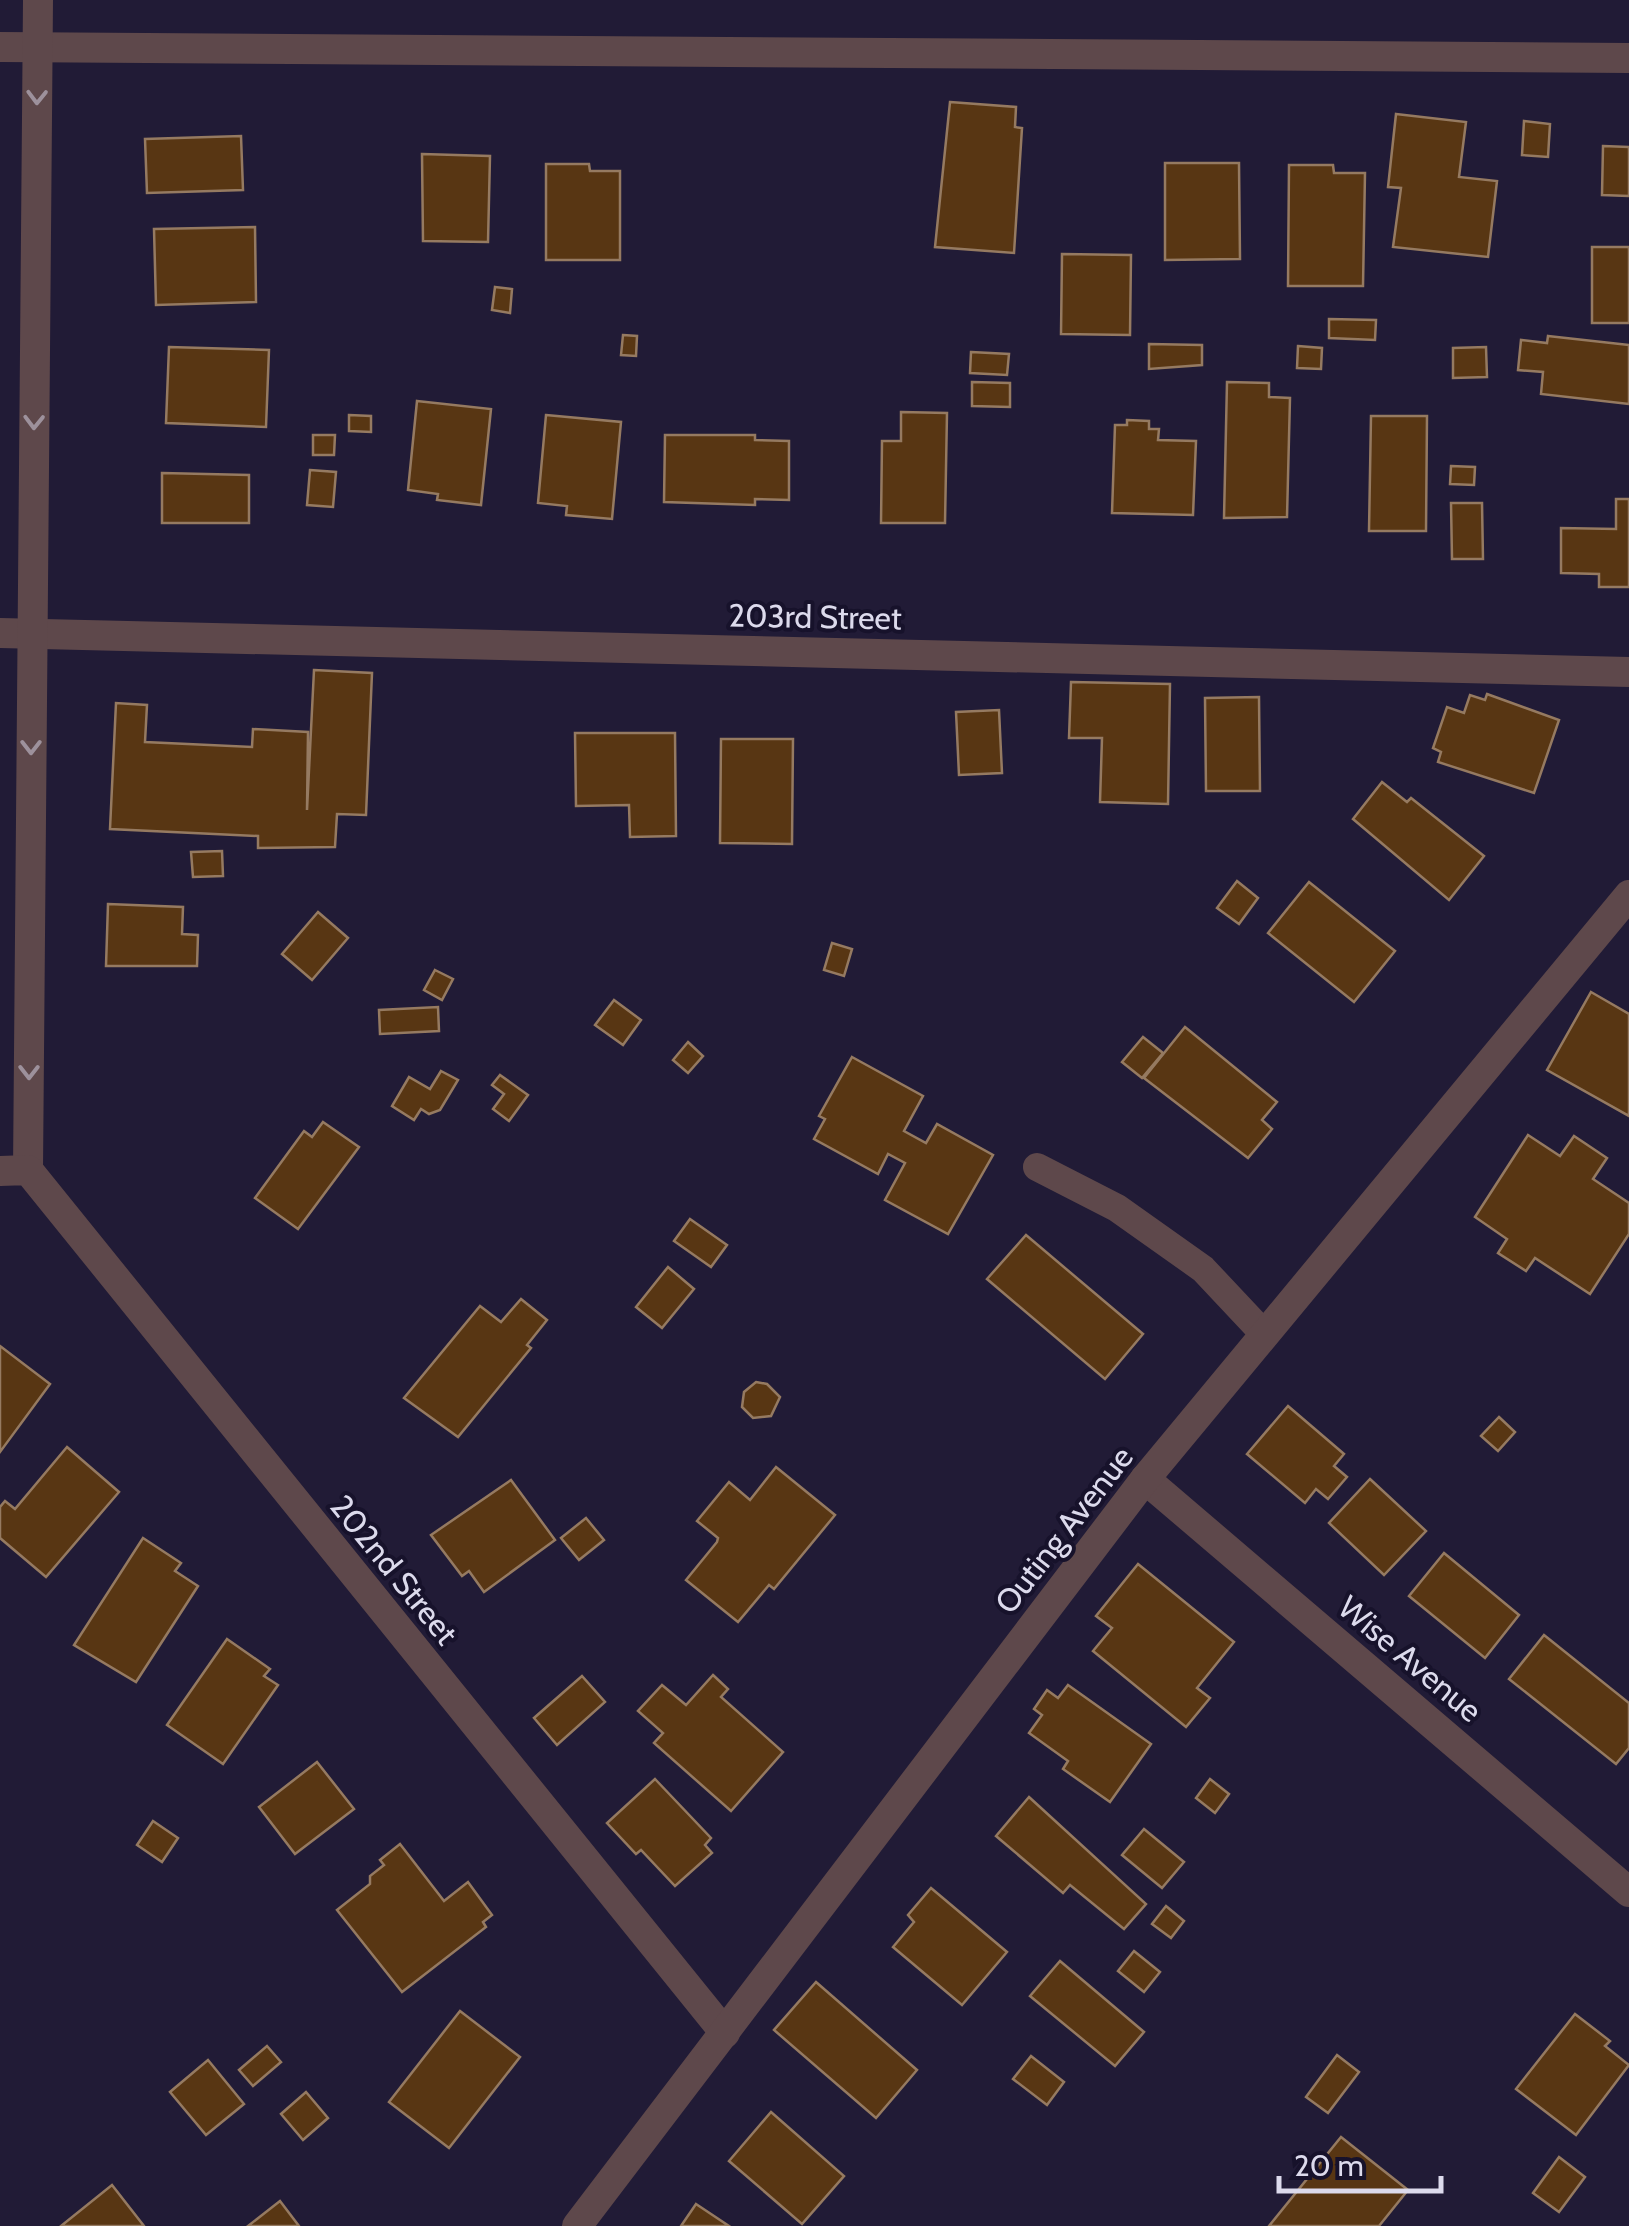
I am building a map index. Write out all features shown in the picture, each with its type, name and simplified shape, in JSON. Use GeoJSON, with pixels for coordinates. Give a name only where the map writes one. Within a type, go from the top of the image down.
{"type":"FeatureCollection","features":[{"type":"Feature","properties":{"kind":"street"},"geometry":{"type":"LineString","coordinates":[[14,1171],[32,633],[38,0]]}},
{"type":"Feature","properties":{"kind":"street"},"geometry":{"type":"LineString","coordinates":[[0,47],[1629,58]]}},
{"type":"Feature","properties":{"kind":"street","name":"203rd Street"},"geometry":{"type":"LineString","coordinates":[[0,633],[1629,672]]}},
{"type":"Feature","properties":{"kind":"street","name":"Outing Avenue"},"geometry":{"type":"LineString","coordinates":[[577,2226],[1145,1479],[1629,895]]}},
{"type":"Feature","properties":{"kind":"street","name":"202nd Street"},"geometry":{"type":"LineString","coordinates":[[14,1171],[725,2033]]}},
{"type":"Feature","properties":{"kind":"street","name":"Wise Avenue"},"geometry":{"type":"LineString","coordinates":[[1145,1479],[1629,1892]]}},
{"type":"Feature","properties":{"kind":"lane"},"geometry":{"type":"LineString","coordinates":[[1037,1167],[1116,1208],[1203,1269],[1265,1335]]}},
{"type":"Feature","properties":{"kind":"building"},"geometry":{"type":"Polygon","coordinates":[[[950,102],[1016,107],[1015,127],[1022,128],[1014,253],[935,247],[950,102]]]}},
{"type":"Feature","properties":{"kind":"building"},"geometry":{"type":"Polygon","coordinates":[[[1396,114],[1466,122],[1459,177],[1497,181],[1488,257],[1393,247],[1401,188],[1388,187],[1396,114]]]}},
{"type":"Feature","properties":{"kind":"building"},"geometry":{"type":"Polygon","coordinates":[[[1524,121],[1550,124],[1548,157],[1522,155],[1524,121]]]}},
{"type":"Feature","properties":{"kind":"building"},"geometry":{"type":"Polygon","coordinates":[[[241,136],[243,190],[147,193],[145,139],[241,136]]]}},
{"type":"Feature","properties":{"kind":"building"},"geometry":{"type":"Polygon","coordinates":[[[1603,146],[1629,147],[1629,196],[1602,195],[1603,146]]]}},
{"type":"Feature","properties":{"kind":"building"},"geometry":{"type":"Polygon","coordinates":[[[422,154],[490,156],[488,242],[423,241],[422,154]]]}},
{"type":"Feature","properties":{"kind":"building"},"geometry":{"type":"Polygon","coordinates":[[[1165,163],[1239,163],[1240,259],[1165,260],[1165,163]]]}},
{"type":"Feature","properties":{"kind":"building"},"geometry":{"type":"Polygon","coordinates":[[[546,164],[589,164],[590,171],[620,171],[620,260],[546,260],[546,164]]]}},
{"type":"Feature","properties":{"kind":"building"},"geometry":{"type":"Polygon","coordinates":[[[1289,165],[1333,165],[1334,173],[1365,173],[1363,286],[1288,286],[1289,165]]]}},
{"type":"Feature","properties":{"kind":"building"},"geometry":{"type":"Polygon","coordinates":[[[255,227],[256,302],[156,305],[154,229],[255,227]]]}},
{"type":"Feature","properties":{"kind":"building"},"geometry":{"type":"Polygon","coordinates":[[[1592,247],[1629,247],[1629,323],[1592,323],[1592,247]]]}},
{"type":"Feature","properties":{"kind":"building"},"geometry":{"type":"Polygon","coordinates":[[[1062,254],[1131,255],[1130,335],[1061,334],[1062,254]]]}},
{"type":"Feature","properties":{"kind":"building"},"geometry":{"type":"Polygon","coordinates":[[[495,287],[512,289],[510,313],[492,310],[495,287]]]}},
{"type":"Feature","properties":{"kind":"building"},"geometry":{"type":"Polygon","coordinates":[[[1329,319],[1376,320],[1375,340],[1329,338],[1329,319]]]}},
{"type":"Feature","properties":{"kind":"building"},"geometry":{"type":"Polygon","coordinates":[[[623,335],[637,336],[636,356],[621,355],[623,335]]]}},
{"type":"Feature","properties":{"kind":"building"},"geometry":{"type":"Polygon","coordinates":[[[1548,336],[1629,345],[1629,404],[1541,394],[1543,372],[1518,370],[1521,340],[1547,343],[1548,336]]]}},
{"type":"Feature","properties":{"kind":"building"},"geometry":{"type":"Polygon","coordinates":[[[1149,344],[1202,345],[1202,365],[1149,369],[1149,344]]]}},
{"type":"Feature","properties":{"kind":"building"},"geometry":{"type":"Polygon","coordinates":[[[1298,346],[1322,348],[1321,369],[1297,368],[1298,346]]]}},
{"type":"Feature","properties":{"kind":"building"},"geometry":{"type":"Polygon","coordinates":[[[169,347],[269,350],[266,427],[166,423],[169,347]]]}},
{"type":"Feature","properties":{"kind":"building"},"geometry":{"type":"Polygon","coordinates":[[[1486,347],[1487,377],[1453,378],[1453,348],[1486,347]]]}},
{"type":"Feature","properties":{"kind":"building"},"geometry":{"type":"Polygon","coordinates":[[[971,352],[1009,354],[1007,375],[970,373],[971,352]]]}},
{"type":"Feature","properties":{"kind":"building"},"geometry":{"type":"Polygon","coordinates":[[[972,382],[1010,383],[1010,407],[972,406],[972,382]]]}},
{"type":"Feature","properties":{"kind":"building"},"geometry":{"type":"Polygon","coordinates":[[[1227,382],[1269,383],[1269,397],[1290,398],[1287,517],[1224,518],[1227,382]]]}},
{"type":"Feature","properties":{"kind":"building"},"geometry":{"type":"Polygon","coordinates":[[[417,401],[491,409],[481,505],[437,500],[438,494],[408,490],[417,401]]]}},
{"type":"Feature","properties":{"kind":"building"},"geometry":{"type":"Polygon","coordinates":[[[901,412],[947,413],[945,523],[881,523],[882,441],[901,441],[901,412]]]}},
{"type":"Feature","properties":{"kind":"building"},"geometry":{"type":"Polygon","coordinates":[[[349,415],[371,416],[371,432],[349,431],[349,415]]]}},
{"type":"Feature","properties":{"kind":"building"},"geometry":{"type":"Polygon","coordinates":[[[546,415],[621,422],[612,519],[566,515],[567,506],[538,503],[546,415]]]}},
{"type":"Feature","properties":{"kind":"building"},"geometry":{"type":"Polygon","coordinates":[[[1371,416],[1427,416],[1426,531],[1369,531],[1371,416]]]}},
{"type":"Feature","properties":{"kind":"building"},"geometry":{"type":"Polygon","coordinates":[[[1127,420],[1149,421],[1149,429],[1159,429],[1158,440],[1196,441],[1193,515],[1112,513],[1115,425],[1127,425],[1127,420]]]}},
{"type":"Feature","properties":{"kind":"building"},"geometry":{"type":"Polygon","coordinates":[[[313,435],[335,435],[334,455],[313,455],[313,435]]]}},
{"type":"Feature","properties":{"kind":"building"},"geometry":{"type":"Polygon","coordinates":[[[665,435],[755,435],[755,440],[789,441],[789,500],[755,499],[755,505],[664,502],[665,435]]]}},
{"type":"Feature","properties":{"kind":"building"},"geometry":{"type":"Polygon","coordinates":[[[1451,466],[1475,467],[1474,485],[1450,484],[1451,466]]]}},
{"type":"Feature","properties":{"kind":"building"},"geometry":{"type":"Polygon","coordinates":[[[310,470],[336,472],[333,507],[307,505],[310,470]]]}},
{"type":"Feature","properties":{"kind":"building"},"geometry":{"type":"Polygon","coordinates":[[[162,473],[249,475],[249,523],[162,523],[162,473]]]}},
{"type":"Feature","properties":{"kind":"building"},"geometry":{"type":"Polygon","coordinates":[[[1616,499],[1629,499],[1629,587],[1599,587],[1599,574],[1561,573],[1561,528],[1616,529],[1616,499]]]}},
{"type":"Feature","properties":{"kind":"building"},"geometry":{"type":"Polygon","coordinates":[[[1451,503],[1482,503],[1483,559],[1452,559],[1451,503]]]}},
{"type":"Feature","properties":{"kind":"building"},"geometry":{"type":"Polygon","coordinates":[[[314,670],[372,673],[366,815],[337,814],[335,847],[258,848],[258,836],[110,829],[116,703],[147,705],[145,742],[252,747],[253,729],[308,732],[307,810],[314,670]]]}},
{"type":"Feature","properties":{"kind":"building"},"geometry":{"type":"Polygon","coordinates":[[[1071,682],[1170,684],[1168,804],[1100,802],[1102,738],[1069,738],[1071,682]]]}},
{"type":"Feature","properties":{"kind":"building"},"geometry":{"type":"Polygon","coordinates":[[[1487,694],[1559,720],[1534,793],[1438,762],[1441,752],[1433,748],[1447,707],[1464,713],[1470,695],[1485,700],[1487,694]]]}},
{"type":"Feature","properties":{"kind":"building"},"geometry":{"type":"Polygon","coordinates":[[[1259,697],[1260,791],[1206,791],[1205,698],[1259,697]]]}},
{"type":"Feature","properties":{"kind":"building"},"geometry":{"type":"Polygon","coordinates":[[[999,710],[1002,773],[959,775],[956,712],[999,710]]]}},
{"type":"Feature","properties":{"kind":"building"},"geometry":{"type":"Polygon","coordinates":[[[575,733],[675,733],[676,836],[630,837],[629,805],[576,806],[575,733]]]}},
{"type":"Feature","properties":{"kind":"building"},"geometry":{"type":"Polygon","coordinates":[[[721,739],[793,739],[792,844],[720,843],[721,739]]]}},
{"type":"Feature","properties":{"kind":"building"},"geometry":{"type":"Polygon","coordinates":[[[1382,782],[1407,802],[1411,798],[1484,856],[1449,900],[1353,819],[1382,782]]]}},
{"type":"Feature","properties":{"kind":"building"},"geometry":{"type":"Polygon","coordinates":[[[222,851],[223,876],[193,877],[191,852],[222,851]]]}},
{"type":"Feature","properties":{"kind":"building"},"geometry":{"type":"Polygon","coordinates":[[[1237,881],[1258,898],[1239,924],[1217,908],[1237,881]]]}},
{"type":"Feature","properties":{"kind":"building"},"geometry":{"type":"Polygon","coordinates":[[[1309,882],[1395,951],[1354,1002],[1268,933],[1309,882]]]}},
{"type":"Feature","properties":{"kind":"building"},"geometry":{"type":"Polygon","coordinates":[[[108,904],[183,907],[182,934],[198,935],[197,966],[106,966],[108,904]]]}},
{"type":"Feature","properties":{"kind":"building"},"geometry":{"type":"Polygon","coordinates":[[[318,912],[348,938],[312,980],[282,954],[318,912]]]}},
{"type":"Feature","properties":{"kind":"building"},"geometry":{"type":"Polygon","coordinates":[[[832,943],[852,949],[844,976],[824,970],[832,943]]]}},
{"type":"Feature","properties":{"kind":"building"},"geometry":{"type":"Polygon","coordinates":[[[435,970],[453,979],[442,1000],[424,990],[435,970]]]}},
{"type":"Feature","properties":{"kind":"building"},"geometry":{"type":"Polygon","coordinates":[[[1591,992],[1629,1014],[1629,1116],[1547,1070],[1591,992]]]}},
{"type":"Feature","properties":{"kind":"building"},"geometry":{"type":"Polygon","coordinates":[[[614,1000],[641,1020],[623,1045],[595,1025],[614,1000]]]}},
{"type":"Feature","properties":{"kind":"building"},"geometry":{"type":"Polygon","coordinates":[[[438,1007],[439,1031],[380,1034],[379,1010],[438,1007]]]}},
{"type":"Feature","properties":{"kind":"building"},"geometry":{"type":"Polygon","coordinates":[[[1185,1027],[1277,1102],[1262,1120],[1272,1129],[1248,1158],[1144,1078],[1185,1027]]]}},
{"type":"Feature","properties":{"kind":"building"},"geometry":{"type":"Polygon","coordinates":[[[1143,1037],[1163,1053],[1142,1078],[1122,1062],[1143,1037]]]}},
{"type":"Feature","properties":{"kind":"building"},"geometry":{"type":"Polygon","coordinates":[[[688,1042],[703,1056],[688,1073],[673,1060],[688,1042]]]}},
{"type":"Feature","properties":{"kind":"building"},"geometry":{"type":"Polygon","coordinates":[[[852,1057],[923,1096],[904,1131],[926,1143],[937,1124],[993,1155],[948,1234],[885,1200],[905,1163],[888,1154],[878,1174],[814,1139],[825,1119],[819,1116],[852,1057]]]}},
{"type":"Feature","properties":{"kind":"building"},"geometry":{"type":"Polygon","coordinates":[[[441,1071],[458,1080],[440,1110],[429,1114],[421,1109],[414,1120],[392,1106],[409,1077],[430,1089],[441,1071]]]}},
{"type":"Feature","properties":{"kind":"building"},"geometry":{"type":"Polygon","coordinates":[[[500,1075],[528,1095],[509,1121],[493,1109],[504,1094],[492,1085],[500,1075]]]}},
{"type":"Feature","properties":{"kind":"building"},"geometry":{"type":"Polygon","coordinates":[[[323,1122],[359,1147],[298,1229],[255,1198],[304,1131],[312,1137],[323,1122]]]}},
{"type":"Feature","properties":{"kind":"building"},"geometry":{"type":"Polygon","coordinates":[[[1528,1135],[1560,1156],[1574,1136],[1607,1158],[1593,1179],[1629,1203],[1629,1234],[1590,1294],[1535,1258],[1526,1271],[1498,1253],[1507,1239],[1475,1217],[1528,1135]]]}},
{"type":"Feature","properties":{"kind":"building"},"geometry":{"type":"Polygon","coordinates":[[[690,1219],[727,1245],[711,1267],[674,1241],[690,1219]]]}},
{"type":"Feature","properties":{"kind":"building"},"geometry":{"type":"Polygon","coordinates":[[[1026,1235],[1143,1334],[1105,1379],[987,1279],[1026,1235]]]}},
{"type":"Feature","properties":{"kind":"building"},"geometry":{"type":"Polygon","coordinates":[[[668,1267],[694,1289],[662,1328],[636,1307],[668,1267]]]}},
{"type":"Feature","properties":{"kind":"building"},"geometry":{"type":"Polygon","coordinates":[[[521,1299],[547,1320],[527,1345],[531,1348],[458,1437],[404,1398],[480,1306],[501,1322],[521,1299]]]}},
{"type":"Feature","properties":{"kind":"building"},"geometry":{"type":"Polygon","coordinates":[[[0,1346],[50,1384],[0,1452],[0,1346]]]}},
{"type":"Feature","properties":{"kind":"building"},"geometry":{"type":"Polygon","coordinates":[[[756,1382],[767,1384],[780,1397],[771,1416],[753,1418],[742,1407],[744,1392],[756,1382]]]}},
{"type":"Feature","properties":{"kind":"building"},"geometry":{"type":"Polygon","coordinates":[[[1288,1406],[1344,1454],[1334,1466],[1347,1477],[1328,1499],[1316,1489],[1305,1503],[1247,1454],[1288,1406]]]}},
{"type":"Feature","properties":{"kind":"building"},"geometry":{"type":"Polygon","coordinates":[[[1499,1417],[1515,1432],[1498,1451],[1481,1436],[1499,1417]]]}},
{"type":"Feature","properties":{"kind":"building"},"geometry":{"type":"Polygon","coordinates":[[[67,1447],[119,1492],[46,1577],[0,1538],[0,1507],[5,1501],[15,1509],[67,1447]]]}},
{"type":"Feature","properties":{"kind":"building"},"geometry":{"type":"Polygon","coordinates":[[[776,1467],[835,1515],[774,1589],[769,1585],[738,1622],[686,1580],[718,1538],[697,1521],[729,1482],[750,1500],[776,1467]]]}},
{"type":"Feature","properties":{"kind":"building"},"geometry":{"type":"Polygon","coordinates":[[[1370,1479],[1426,1531],[1384,1575],[1329,1523],[1370,1479]]]}},
{"type":"Feature","properties":{"kind":"building"},"geometry":{"type":"Polygon","coordinates":[[[511,1480],[555,1540],[484,1592],[469,1571],[462,1576],[431,1535],[511,1480]]]}},
{"type":"Feature","properties":{"kind":"building"},"geometry":{"type":"Polygon","coordinates":[[[586,1518],[604,1540],[579,1560],[561,1538],[586,1518]]]}},
{"type":"Feature","properties":{"kind":"building"},"geometry":{"type":"Polygon","coordinates":[[[143,1538],[181,1563],[175,1571],[198,1586],[136,1682],[74,1645],[143,1538]]]}},
{"type":"Feature","properties":{"kind":"building"},"geometry":{"type":"Polygon","coordinates":[[[1444,1553],[1519,1615],[1485,1658],[1409,1596],[1444,1553]]]}},
{"type":"Feature","properties":{"kind":"building"},"geometry":{"type":"Polygon","coordinates":[[[1138,1564],[1234,1642],[1197,1688],[1210,1698],[1186,1727],[1093,1651],[1112,1628],[1096,1616],[1138,1564]]]}},
{"type":"Feature","properties":{"kind":"building"},"geometry":{"type":"Polygon","coordinates":[[[1544,1635],[1629,1703],[1629,1748],[1616,1764],[1509,1679],[1544,1635]]]}},
{"type":"Feature","properties":{"kind":"building"},"geometry":{"type":"Polygon","coordinates":[[[227,1639],[270,1669],[264,1676],[278,1685],[223,1764],[167,1725],[227,1639]]]}},
{"type":"Feature","properties":{"kind":"building"},"geometry":{"type":"Polygon","coordinates":[[[713,1675],[728,1689],[721,1697],[783,1752],[731,1811],[654,1743],[663,1733],[638,1711],[662,1685],[686,1705],[713,1675]]]}},
{"type":"Feature","properties":{"kind":"building"},"geometry":{"type":"Polygon","coordinates":[[[582,1676],[605,1702],[557,1745],[534,1718],[582,1676]]]}},
{"type":"Feature","properties":{"kind":"building"},"geometry":{"type":"Polygon","coordinates":[[[1068,1685],[1151,1744],[1110,1802],[1063,1769],[1068,1761],[1029,1733],[1042,1715],[1034,1709],[1047,1690],[1058,1698],[1068,1685]]]}},
{"type":"Feature","properties":{"kind":"building"},"geometry":{"type":"Polygon","coordinates":[[[317,1762],[354,1809],[295,1854],[259,1807],[317,1762]]]}},
{"type":"Feature","properties":{"kind":"building"},"geometry":{"type":"Polygon","coordinates":[[[655,1779],[711,1838],[705,1845],[712,1853],[675,1886],[641,1850],[636,1854],[607,1823],[655,1779]]]}},
{"type":"Feature","properties":{"kind":"building"},"geometry":{"type":"Polygon","coordinates":[[[1210,1779],[1229,1794],[1215,1813],[1196,1798],[1210,1779]]]}},
{"type":"Feature","properties":{"kind":"building"},"geometry":{"type":"Polygon","coordinates":[[[1029,1797],[1146,1904],[1124,1929],[1070,1885],[1063,1893],[996,1836],[1029,1797]]]}},
{"type":"Feature","properties":{"kind":"building"},"geometry":{"type":"Polygon","coordinates":[[[153,1821],[178,1838],[162,1862],[137,1845],[153,1821]]]}},
{"type":"Feature","properties":{"kind":"building"},"geometry":{"type":"Polygon","coordinates":[[[1144,1829],[1184,1862],[1162,1888],[1122,1855],[1144,1829]]]}},
{"type":"Feature","properties":{"kind":"building"},"geometry":{"type":"Polygon","coordinates":[[[400,1844],[444,1901],[468,1882],[492,1915],[483,1922],[486,1927],[402,1992],[337,1910],[370,1884],[370,1876],[384,1865],[380,1860],[400,1844]]]}},
{"type":"Feature","properties":{"kind":"building"},"geometry":{"type":"Polygon","coordinates":[[[931,1888],[1007,1952],[962,2005],[893,1947],[914,1922],[908,1915],[931,1888]]]}},
{"type":"Feature","properties":{"kind":"building"},"geometry":{"type":"Polygon","coordinates":[[[1166,1906],[1184,1921],[1171,1938],[1152,1924],[1166,1906]]]}},
{"type":"Feature","properties":{"kind":"building"},"geometry":{"type":"Polygon","coordinates":[[[1134,1951],[1160,1972],[1144,1992],[1118,1971],[1134,1951]]]}},
{"type":"Feature","properties":{"kind":"building"},"geometry":{"type":"Polygon","coordinates":[[[1060,1961],[1144,2032],[1115,2066],[1030,1996],[1060,1961]]]}},
{"type":"Feature","properties":{"kind":"building"},"geometry":{"type":"Polygon","coordinates":[[[816,1982],[917,2070],[876,2118],[774,2030],[816,1982]]]}},
{"type":"Feature","properties":{"kind":"building"},"geometry":{"type":"Polygon","coordinates":[[[460,2011],[520,2057],[449,2148],[389,2102],[460,2011]]]}},
{"type":"Feature","properties":{"kind":"building"},"geometry":{"type":"Polygon","coordinates":[[[1575,2014],[1610,2041],[1605,2046],[1629,2065],[1576,2135],[1516,2089],[1575,2014]]]}},
{"type":"Feature","properties":{"kind":"building"},"geometry":{"type":"Polygon","coordinates":[[[267,2046],[281,2062],[253,2086],[239,2070],[267,2046]]]}},
{"type":"Feature","properties":{"kind":"building"},"geometry":{"type":"Polygon","coordinates":[[[1337,2055],[1359,2072],[1328,2113],[1306,2097],[1337,2055]]]}},
{"type":"Feature","properties":{"kind":"building"},"geometry":{"type":"Polygon","coordinates":[[[1031,2056],[1064,2082],[1047,2105],[1013,2079],[1031,2056]]]}},
{"type":"Feature","properties":{"kind":"building"},"geometry":{"type":"Polygon","coordinates":[[[208,2060],[244,2104],[206,2135],[170,2092],[208,2060]]]}},
{"type":"Feature","properties":{"kind":"building"},"geometry":{"type":"Polygon","coordinates":[[[306,2092],[328,2118],[303,2140],[281,2114],[306,2092]]]}},
{"type":"Feature","properties":{"kind":"building"},"geometry":{"type":"Polygon","coordinates":[[[771,2112],[844,2176],[802,2224],[729,2161],[771,2112]]]}},
{"type":"Feature","properties":{"kind":"building"},"geometry":{"type":"Polygon","coordinates":[[[1341,2137],[1408,2190],[1379,2226],[1269,2226],[1341,2137]]]}},
{"type":"Feature","properties":{"kind":"building"},"geometry":{"type":"Polygon","coordinates":[[[1559,2157],[1585,2177],[1559,2212],[1533,2193],[1559,2157]]]}},
{"type":"Feature","properties":{"kind":"building"},"geometry":{"type":"Polygon","coordinates":[[[112,2185],[144,2226],[61,2226],[112,2185]]]}},
{"type":"Feature","properties":{"kind":"building"},"geometry":{"type":"Polygon","coordinates":[[[280,2201],[299,2226],[248,2226],[280,2201]]]}},
{"type":"Feature","properties":{"kind":"building"},"geometry":{"type":"Polygon","coordinates":[[[696,2204],[729,2226],[681,2226],[696,2204]]]}}]}
